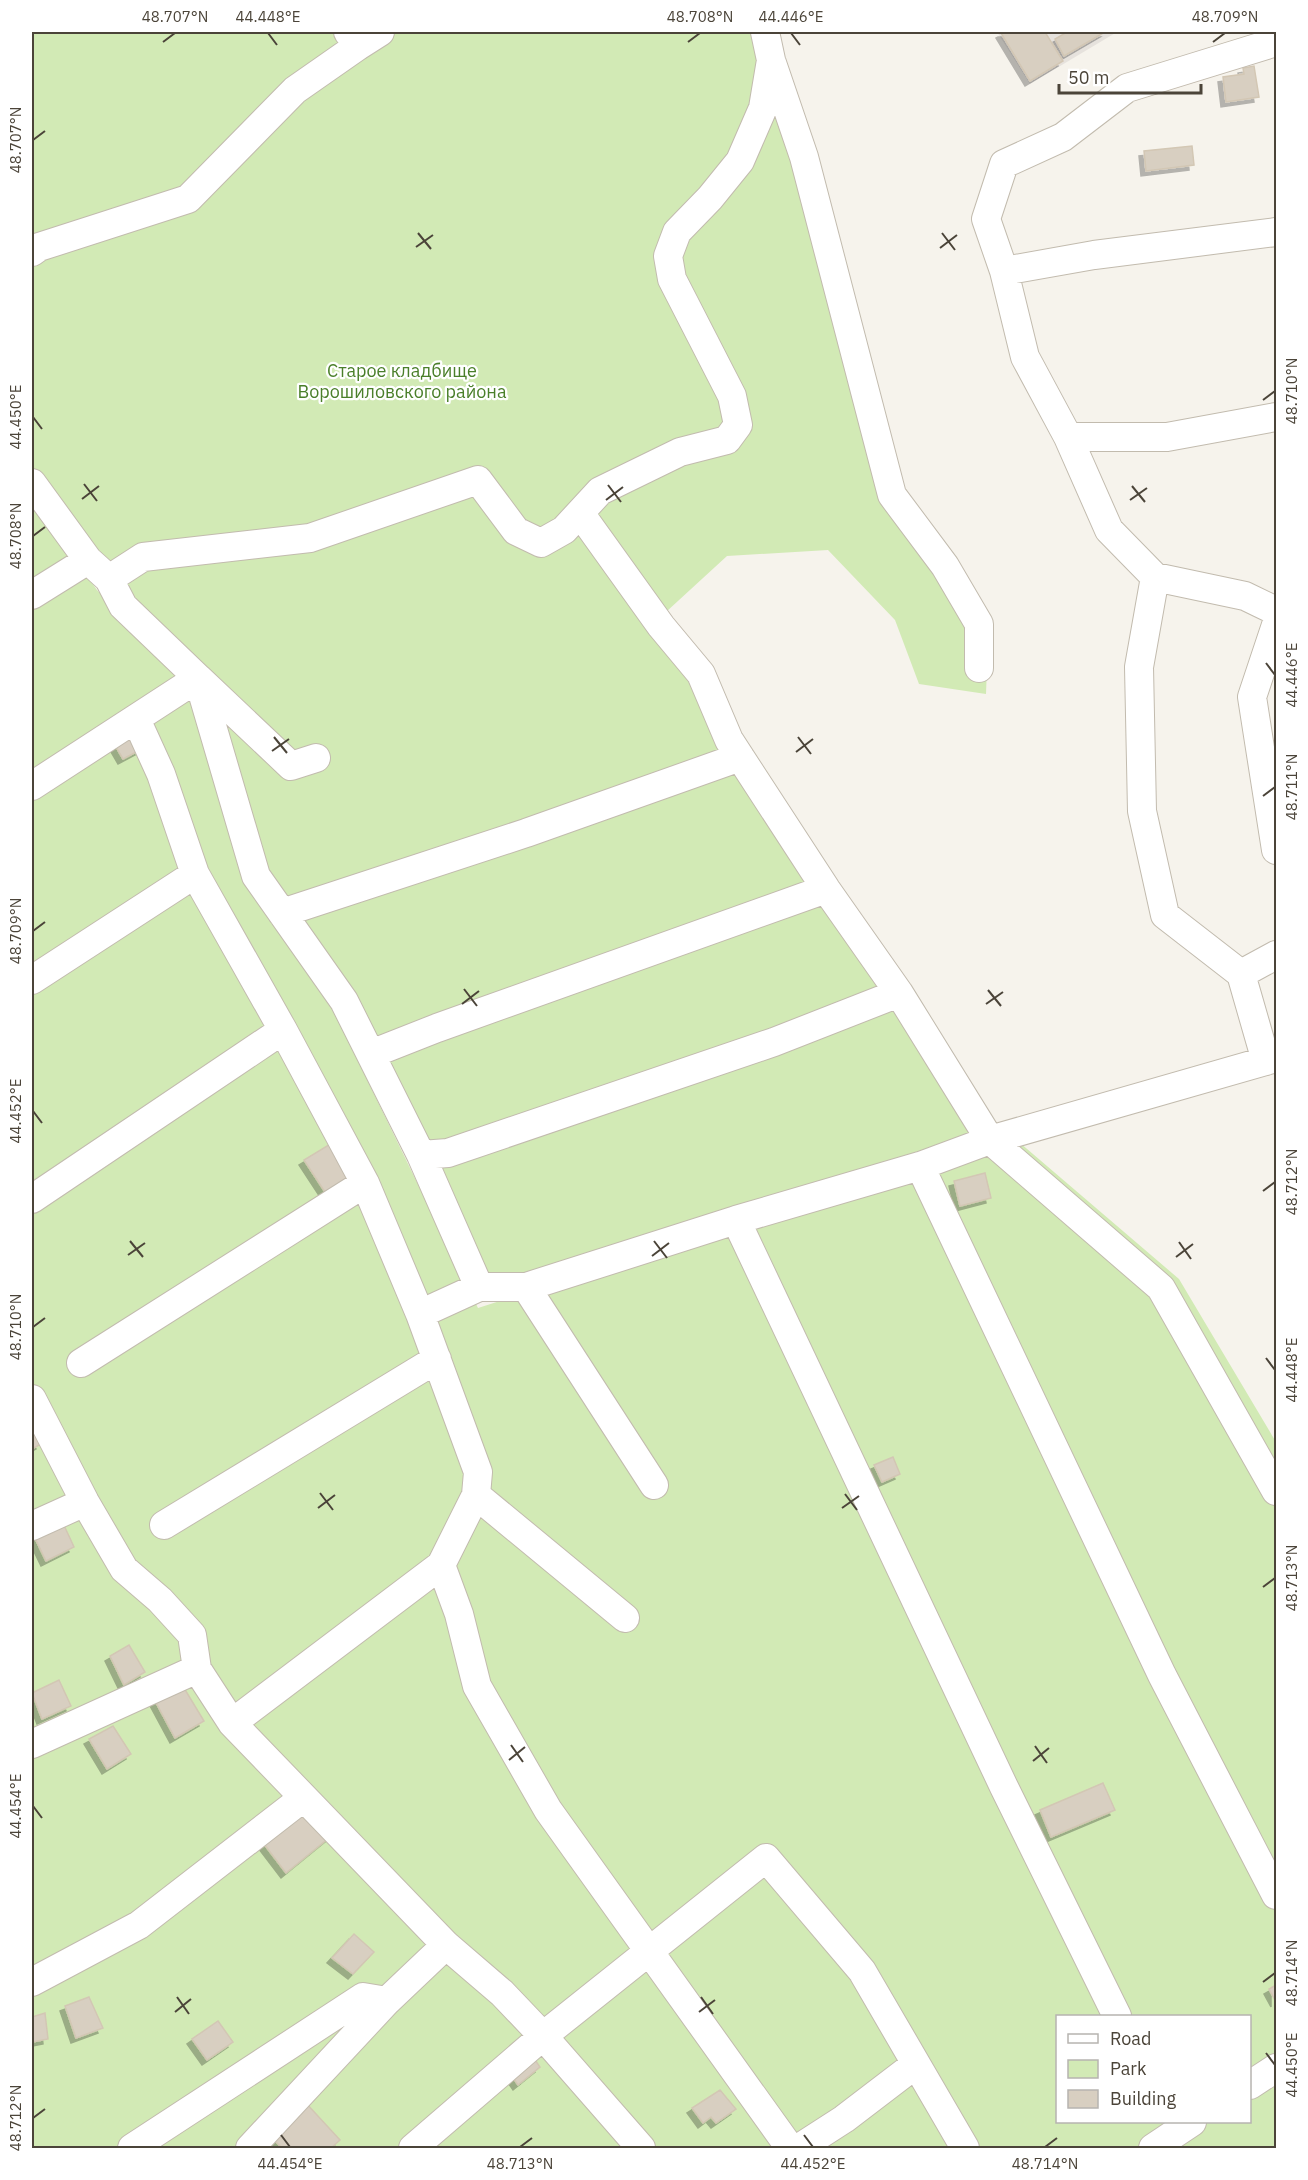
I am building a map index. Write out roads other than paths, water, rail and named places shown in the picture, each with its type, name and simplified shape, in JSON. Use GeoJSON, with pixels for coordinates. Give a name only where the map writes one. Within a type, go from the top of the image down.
{"type":"FeatureCollection","features":[{"type":"Feature","properties":{"kind":"lane"},"geometry":{"type":"LineString","coordinates":[[765,32],[771,60],[804,157],[892,495],[945,566],[980,624],[979,668]]}},
{"type":"Feature","properties":{"kind":"lane"},"geometry":{"type":"LineString","coordinates":[[32,252],[39,247],[188,199],[295,90],[362,36]]}},
{"type":"Feature","properties":{"kind":"lane"},"geometry":{"type":"LineString","coordinates":[[1276,42],[1127,88],[1063,137],[1004,164],[986,219],[1004,271],[1025,357],[1068,437],[1109,530],[1155,577],[1245,596],[1276,611]]}},
{"type":"Feature","properties":{"kind":"lane"},"geometry":{"type":"LineString","coordinates":[[109,579],[142,557],[310,538],[478,480],[516,531],[541,543],[564,530],[600,491],[680,452],[727,440],[738,425],[732,396],[672,279],[668,256],[677,232],[710,198],[740,161],[763,108],[771,60]]}},
{"type":"Feature","properties":{"kind":"lane"},"geometry":{"type":"LineString","coordinates":[[1004,271],[1094,255],[1276,232]]}},
{"type":"Feature","properties":{"kind":"lane"},"geometry":{"type":"LineString","coordinates":[[1068,437],[1167,437],[1276,417]]}},
{"type":"Feature","properties":{"kind":"lane"},"geometry":{"type":"LineString","coordinates":[[32,483],[88,560],[109,579],[123,606],[291,766],[316,758]]}},
{"type":"Feature","properties":{"kind":"lane"},"geometry":{"type":"LineString","coordinates":[[580,513],[661,626],[701,674],[729,740],[826,889],[899,993],[990,1140],[1161,1288],[1276,1491]]}},
{"type":"Feature","properties":{"kind":"lane"},"geometry":{"type":"LineString","coordinates":[[32,595],[88,560]]}},
{"type":"Feature","properties":{"kind":"lane"},"geometry":{"type":"LineString","coordinates":[[420,1314],[479,1287],[526,1287],[736,1220],[920,1166],[990,1140],[1271,1059],[1241,974],[1165,915],[1144,822],[1139,667],[1155,577]]}},
{"type":"Feature","properties":{"kind":"lane"},"geometry":{"type":"LineString","coordinates":[[1276,625],[1252,697],[1276,850]]}},
{"type":"Feature","properties":{"kind":"lane"},"geometry":{"type":"LineString","coordinates":[[32,786],[198,678]]}},
{"type":"Feature","properties":{"kind":"lane"},"geometry":{"type":"LineString","coordinates":[[198,678],[256,876],[344,1001],[421,1155],[479,1287]]}},
{"type":"Feature","properties":{"kind":"lane"},"geometry":{"type":"LineString","coordinates":[[136,719],[161,774],[195,874],[283,1030],[365,1183],[420,1314],[478,1472],[476,1495],[441,1565],[232,1723]]}},
{"type":"Feature","properties":{"kind":"lane"},"geometry":{"type":"LineString","coordinates":[[282,913],[526,833],[740,757]]}},
{"type":"Feature","properties":{"kind":"lane"},"geometry":{"type":"LineString","coordinates":[[32,980],[195,874]]}},
{"type":"Feature","properties":{"kind":"lane"},"geometry":{"type":"LineString","coordinates":[[371,1054],[448,1024],[826,889]]}},
{"type":"Feature","properties":{"kind":"lane"},"geometry":{"type":"LineString","coordinates":[[1241,974],[1276,956]]}},
{"type":"Feature","properties":{"kind":"lane"},"geometry":{"type":"LineString","coordinates":[[421,1155],[448,1153],[774,1042],[899,993]]}},
{"type":"Feature","properties":{"kind":"lane"},"geometry":{"type":"LineString","coordinates":[[32,1199],[283,1030]]}},
{"type":"Feature","properties":{"kind":"lane"},"geometry":{"type":"LineString","coordinates":[[920,1166],[1162,1675],[1276,1895]]}},
{"type":"Feature","properties":{"kind":"lane"},"geometry":{"type":"LineString","coordinates":[[81,1363],[365,1183]]}},
{"type":"Feature","properties":{"kind":"lane"},"geometry":{"type":"LineString","coordinates":[[736,1220],[994,1765],[1117,2015]]}},
{"type":"Feature","properties":{"kind":"lane"},"geometry":{"type":"LineString","coordinates":[[526,1287],[654,1485]]}},
{"type":"Feature","properties":{"kind":"lane"},"geometry":{"type":"LineString","coordinates":[[164,1525],[437,1359]]}},
{"type":"Feature","properties":{"kind":"lane"},"geometry":{"type":"LineString","coordinates":[[32,1399],[85,1502],[124,1569],[160,1600],[192,1635],[197,1669],[232,1723],[446,1945],[501,1993],[543,2036],[640,2148]]}},
{"type":"Feature","properties":{"kind":"lane"},"geometry":{"type":"LineString","coordinates":[[476,1495],[625,1618]]}},
{"type":"Feature","properties":{"kind":"lane"},"geometry":{"type":"LineString","coordinates":[[32,1526],[85,1502]]}},
{"type":"Feature","properties":{"kind":"lane"},"geometry":{"type":"LineString","coordinates":[[441,1565],[459,1614],[477,1686],[548,1810],[790,2148]]}},
{"type":"Feature","properties":{"kind":"lane"},"geometry":{"type":"LineString","coordinates":[[32,1744],[197,1669]]}},
{"type":"Feature","properties":{"kind":"lane"},"geometry":{"type":"LineString","coordinates":[[32,1982],[140,1925],[303,1798]]}},
{"type":"Feature","properties":{"kind":"lane"},"geometry":{"type":"LineString","coordinates":[[413,2148],[543,2036],[766,1858],[862,1971],[965,2148]]}},
{"type":"Feature","properties":{"kind":"lane"},"geometry":{"type":"LineString","coordinates":[[250,2148],[387,2001],[446,1945]]}},
{"type":"Feature","properties":{"kind":"lane"},"geometry":{"type":"LineString","coordinates":[[132,2148],[363,1997],[387,2001]]}},
{"type":"Feature","properties":{"kind":"lane"},"geometry":{"type":"LineString","coordinates":[[799,2148],[844,2119],[916,2064]]}},
{"type":"Feature","properties":{"kind":"lane"},"geometry":{"type":"LineString","coordinates":[[1251,2084],[1276,2068]]}},
{"type":"Feature","properties":{"kind":"park label","name":"Старое кладбище Ворошиловского района"},"geometry":{"type":"Point","coordinates":[402,382]}}]}
